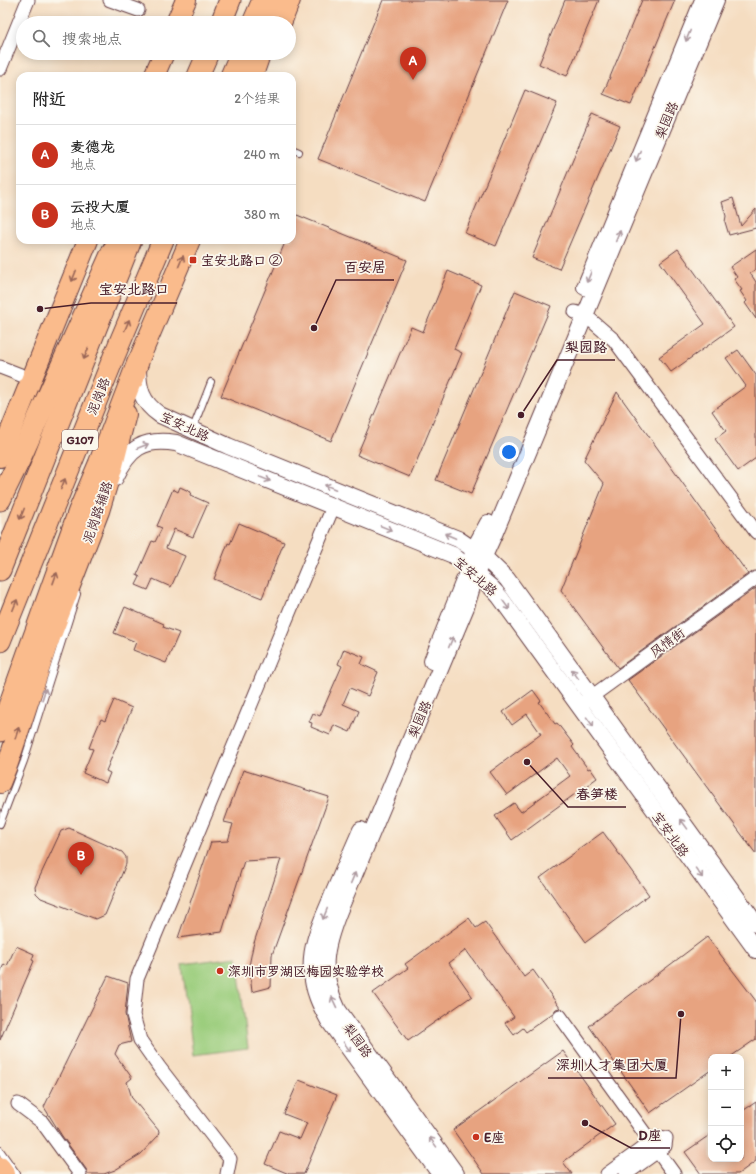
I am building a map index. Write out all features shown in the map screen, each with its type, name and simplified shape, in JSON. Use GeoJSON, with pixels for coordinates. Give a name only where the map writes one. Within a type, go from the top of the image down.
{"type":"FeatureCollection","features":[{"type":"Feature","properties":{"kind":"highway"},"geometry":{"type":"LineString","coordinates":[[221,16],[222,0]]}},
{"type":"Feature","properties":{"kind":"highway"},"geometry":{"type":"LineString","coordinates":[[223,16],[230,0]]}},
{"type":"Feature","properties":{"kind":"highway"},"geometry":{"type":"LineString","coordinates":[[256,16],[263,0]]}},
{"type":"Feature","properties":{"kind":"highway"},"geometry":{"type":"LineString","coordinates":[[272,16],[277,0]]}},
{"type":"Feature","properties":{"kind":"highway"},"geometry":{"type":"LineString","coordinates":[[200,72],[205,60]]}},
{"type":"Feature","properties":{"kind":"highway"},"geometry":{"type":"LineString","coordinates":[[233,72],[238,60]]}},
{"type":"Feature","properties":{"kind":"highway"},"geometry":{"type":"LineString","coordinates":[[253,72],[258,60]]}},
{"type":"Feature","properties":{"kind":"highway"},"geometry":{"type":"LineString","coordinates":[[0,500],[19,461],[115,244]]}},
{"type":"Feature","properties":{"kind":"highway","name":"泥岗路"},"geometry":{"type":"LineString","coordinates":[[0,570],[129,244]]}},
{"type":"Feature","properties":{"kind":"highway","name":"泥岗路"},"geometry":{"type":"LineString","coordinates":[[0,641],[160,244]]}},
{"type":"Feature","properties":{"kind":"highway"},"geometry":{"type":"LineString","coordinates":[[89,511],[114,379],[115,354]]}},
{"type":"Feature","properties":{"kind":"highway"},"geometry":{"type":"LineString","coordinates":[[0,731],[8,707],[89,511],[99,464],[138,362]]}},
{"type":"Feature","properties":{"kind":"main road"},"geometry":{"type":"LineString","coordinates":[[179,16],[186,0]]}},
{"type":"Feature","properties":{"kind":"main road"},"geometry":{"type":"LineString","coordinates":[[284,16],[290,0]]}},
{"type":"Feature","properties":{"kind":"main road"},"geometry":{"type":"LineString","coordinates":[[156,72],[161,60]]}},
{"type":"Feature","properties":{"kind":"main road"},"geometry":{"type":"LineString","coordinates":[[261,72],[266,60]]}},
{"type":"Feature","properties":{"kind":"main road"},"geometry":{"type":"LineString","coordinates":[[0,457],[86,244]]}},
{"type":"Feature","properties":{"kind":"main road"},"geometry":{"type":"LineString","coordinates":[[138,362],[188,244]]}},
{"type":"Feature","properties":{"kind":"main road"},"geometry":{"type":"LineString","coordinates":[[0,490],[37,387],[54,326]]}},
{"type":"Feature","properties":{"kind":"main road","name":"泥岗路辅路"},"geometry":{"type":"LineString","coordinates":[[0,783],[46,648],[89,537],[89,511]]}},
{"type":"Feature","properties":{"kind":"main road"},"geometry":{"type":"LineString","coordinates":[[0,1166],[5,1174]]}},
{"type":"Feature","properties":{"kind":"street"},"geometry":{"type":"LineString","coordinates":[[22,16],[28,0]]}},
{"type":"Feature","properties":{"kind":"street"},"geometry":{"type":"LineString","coordinates":[[110,0],[138,10]]}},
{"type":"Feature","properties":{"kind":"street","name":"梨园路"},"geometry":{"type":"LineString","coordinates":[[440,1174],[329,1021],[320,1005],[314,987],[312,951],[318,931],[479,552],[495,532],[703,0]]}},
{"type":"Feature","properties":{"kind":"street","name":"梨园路"},"geometry":{"type":"LineString","coordinates":[[580,314],[716,0]]}},
{"type":"Feature","properties":{"kind":"street"},"geometry":{"type":"LineString","coordinates":[[0,69],[16,30]]}},
{"type":"Feature","properties":{"kind":"street"},"geometry":{"type":"LineString","coordinates":[[580,314],[614,340],[756,532]]}},
{"type":"Feature","properties":{"kind":"street","name":"宝安北路"},"geometry":{"type":"LineString","coordinates":[[138,362],[138,382],[140,391],[151,409],[160,415],[228,446],[449,535],[479,552],[507,579],[756,924]]}},
{"type":"Feature","properties":{"kind":"street"},"geometry":{"type":"LineString","coordinates":[[0,367],[31,379]]}},
{"type":"Feature","properties":{"kind":"street","name":"宝安北路"},"geometry":{"type":"LineString","coordinates":[[89,511],[132,451],[154,442],[163,441],[176,443],[453,556],[491,587],[500,597],[578,707],[756,950]]}},
{"type":"Feature","properties":{"kind":"street"},"geometry":{"type":"LineString","coordinates":[[227,1174],[230,1159],[140,1040],[134,1014],[137,979],[333,507]]}},
{"type":"Feature","properties":{"kind":"street","name":"梨园路"},"geometry":{"type":"LineString","coordinates":[[456,1174],[338,1010],[331,997],[325,965],[326,949],[330,934],[466,607],[472,571]]}},
{"type":"Feature","properties":{"kind":"street","name":"风情街"},"geometry":{"type":"LineString","coordinates":[[578,707],[756,578]]}},
{"type":"Feature","properties":{"kind":"street"},"geometry":{"type":"LineString","coordinates":[[560,1016],[674,1174]]}},
{"type":"Feature","properties":{"kind":"street"},"geometry":{"type":"LineString","coordinates":[[18,1104],[42,1122],[80,1174]]}},
{"type":"Feature","properties":{"kind":"street"},"geometry":{"type":"LineString","coordinates":[[608,1174],[655,1147]]}},
{"type":"Feature","properties":{"kind":"street"},"geometry":{"type":"LineString","coordinates":[[626,1174],[655,1147]]}},
{"type":"Feature","properties":{"kind":"lane"},"geometry":{"type":"LineString","coordinates":[[192,430],[211,382]]}},
{"type":"Feature","properties":{"kind":"lane"},"geometry":{"type":"LineString","coordinates":[[84,571],[89,537]]}},
{"type":"Feature","properties":{"kind":"lane"},"geometry":{"type":"LineString","coordinates":[[0,824],[24,761],[80,586]]}},
{"type":"Feature","properties":{"kind":"lane"},"geometry":{"type":"LineString","coordinates":[[0,1150],[17,1174]]}},
{"type":"Feature","properties":{"kind":"green space"},"geometry":{"type":"Polygon","coordinates":[[[237,957],[248,1048],[193,1055],[182,964],[237,957]]]}},
{"type":"Feature","properties":{"kind":"building"},"geometry":{"type":"Polygon","coordinates":[[[383,0],[508,0],[425,202],[318,159],[383,0]]]}},
{"type":"Feature","properties":{"kind":"building"},"geometry":{"type":"Polygon","coordinates":[[[565,0],[599,0],[567,76],[539,64],[565,0]]]}},
{"type":"Feature","properties":{"kind":"building"},"geometry":{"type":"Polygon","coordinates":[[[642,0],[675,0],[631,105],[603,94],[642,0]]]}},
{"type":"Feature","properties":{"kind":"building"},"geometry":{"type":"Polygon","coordinates":[[[525,90],[557,103],[496,246],[465,233],[525,90]]]}},
{"type":"Feature","properties":{"kind":"building"},"geometry":{"type":"Polygon","coordinates":[[[592,114],[620,126],[559,269],[532,258],[592,114]]]}},
{"type":"Feature","properties":{"kind":"building"},"geometry":{"type":"Polygon","coordinates":[[[733,198],[741,226],[756,209],[756,228],[729,235],[725,222],[726,216],[722,202],[733,198]]]}},
{"type":"Feature","properties":{"kind":"building"},"geometry":{"type":"Polygon","coordinates":[[[297,215],[407,260],[331,441],[221,396],[284,244],[296,244],[297,215]]]}},
{"type":"Feature","properties":{"kind":"building"},"geometry":{"type":"Polygon","coordinates":[[[678,249],[734,327],[671,372],[659,357],[705,324],[660,262],[678,249]]]}},
{"type":"Feature","properties":{"kind":"building"},"geometry":{"type":"Polygon","coordinates":[[[756,249],[756,269],[750,273],[756,282],[756,319],[745,303],[747,301],[740,291],[742,290],[734,279],[737,277],[730,267],[756,249]]]}},
{"type":"Feature","properties":{"kind":"building"},"geometry":{"type":"Polygon","coordinates":[[[448,271],[481,285],[454,349],[462,353],[410,477],[357,455],[411,327],[423,332],[448,271]]]}},
{"type":"Feature","properties":{"kind":"building"},"geometry":{"type":"Polygon","coordinates":[[[515,291],[551,306],[471,494],[436,480],[515,291]]]}},
{"type":"Feature","properties":{"kind":"building"},"geometry":{"type":"Polygon","coordinates":[[[738,350],[756,375],[756,458],[738,471],[715,439],[726,431],[712,411],[746,386],[726,358],[738,350]]]}},
{"type":"Feature","properties":{"kind":"building"},"geometry":{"type":"Polygon","coordinates":[[[617,392],[748,574],[618,668],[561,590],[604,484],[584,460],[617,392]]]}},
{"type":"Feature","properties":{"kind":"building"},"geometry":{"type":"Polygon","coordinates":[[[180,487],[191,492],[190,495],[208,503],[193,537],[174,529],[166,548],[185,556],[171,587],[153,579],[148,590],[136,585],[140,577],[137,575],[152,541],[155,542],[162,528],[157,526],[173,489],[178,492],[180,487]]]}},
{"type":"Feature","properties":{"kind":"building"},"geometry":{"type":"Polygon","coordinates":[[[239,523],[284,542],[262,598],[214,579],[228,543],[230,544],[239,523]]]}},
{"type":"Feature","properties":{"kind":"building"},"geometry":{"type":"Polygon","coordinates":[[[756,588],[756,854],[628,680],[756,588]]]}},
{"type":"Feature","properties":{"kind":"building"},"geometry":{"type":"Polygon","coordinates":[[[125,607],[164,624],[163,627],[179,633],[166,663],[133,650],[136,642],[114,633],[125,607]]]}},
{"type":"Feature","properties":{"kind":"building"},"geometry":{"type":"Polygon","coordinates":[[[344,649],[364,657],[361,664],[378,672],[368,696],[350,688],[343,704],[359,711],[350,732],[334,725],[330,735],[311,727],[312,723],[309,722],[313,713],[320,716],[342,666],[338,664],[344,649]]]}},
{"type":"Feature","properties":{"kind":"building"},"geometry":{"type":"Polygon","coordinates":[[[533,690],[541,701],[539,702],[555,724],[557,723],[574,745],[572,747],[588,769],[590,768],[597,778],[512,840],[495,816],[514,803],[521,812],[570,776],[557,758],[507,795],[490,772],[541,734],[527,714],[512,725],[503,712],[533,690]]]}},
{"type":"Feature","properties":{"kind":"building"},"geometry":{"type":"Polygon","coordinates":[[[114,700],[132,708],[106,771],[110,773],[106,783],[83,773],[93,749],[89,748],[92,740],[101,719],[105,721],[114,700]]]}},
{"type":"Feature","properties":{"kind":"building"},"geometry":{"type":"Polygon","coordinates":[[[243,770],[329,797],[272,955],[271,987],[252,992],[249,966],[253,946],[281,859],[244,861],[222,932],[178,938],[211,842],[228,841],[233,824],[224,822],[243,770]]]}},
{"type":"Feature","properties":{"kind":"building"},"geometry":{"type":"Polygon","coordinates":[[[69,828],[122,852],[126,857],[126,864],[105,915],[96,919],[41,898],[36,893],[35,887],[61,831],[69,828]]]}},
{"type":"Feature","properties":{"kind":"building"},"geometry":{"type":"Polygon","coordinates":[[[603,832],[649,895],[586,942],[540,878],[603,832]]]}},
{"type":"Feature","properties":{"kind":"building"},"geometry":{"type":"Polygon","coordinates":[[[469,918],[476,928],[485,922],[524,977],[533,970],[560,1008],[556,1009],[553,1013],[526,1032],[523,1028],[514,1035],[505,1023],[514,1017],[466,950],[449,963],[472,996],[408,1041],[373,993],[408,968],[405,964],[469,918]]]}},
{"type":"Feature","properties":{"kind":"building"},"geometry":{"type":"Polygon","coordinates":[[[707,937],[756,1001],[756,1039],[734,1054],[708,1054],[708,1072],[650,1113],[589,1026],[707,937]]]}},
{"type":"Feature","properties":{"kind":"building"},"geometry":{"type":"Polygon","coordinates":[[[16,946],[34,954],[32,960],[34,961],[0,1040],[0,973],[4,964],[7,966],[16,946]]]}},
{"type":"Feature","properties":{"kind":"building"},"geometry":{"type":"Polygon","coordinates":[[[108,976],[128,983],[125,1014],[131,1042],[119,1045],[115,1054],[132,1078],[127,1082],[132,1098],[159,1131],[158,1136],[141,1154],[115,1170],[104,1174],[88,1174],[44,1107],[108,976]]]}},
{"type":"Feature","properties":{"kind":"building"},"geometry":{"type":"Polygon","coordinates":[[[563,1051],[615,1124],[563,1162],[572,1174],[484,1174],[453,1130],[563,1051]]]}},
{"type":"Feature","properties":{"kind":"building"},"geometry":{"type":"Polygon","coordinates":[[[299,1080],[337,1095],[304,1174],[289,1174],[265,1164],[279,1131],[300,1139],[307,1123],[284,1114],[299,1080]]]}},
{"type":"Feature","properties":{"kind":"building"},"geometry":{"type":"Polygon","coordinates":[[[756,1102],[756,1161],[738,1174],[701,1174],[685,1152],[708,1136],[708,1162],[744,1162],[744,1110],[756,1102]]]}},
{"type":"Feature","properties":{"kind":"place","name":"麦德龙"},"geometry":{"type":"Point","coordinates":[413,80]}},
{"type":"Feature","properties":{"kind":"place","name":"宝安北路口 ②"},"geometry":{"type":"Point","coordinates":[193,260]}},
{"type":"Feature","properties":{"kind":"place","name":"宝安北路口"},"geometry":{"type":"Point","coordinates":[40,309]}},
{"type":"Feature","properties":{"kind":"place","name":"百安居"},"geometry":{"type":"Point","coordinates":[314,328]}},
{"type":"Feature","properties":{"kind":"place","name":"梨园路"},"geometry":{"type":"Point","coordinates":[521,415]}},
{"type":"Feature","properties":{"kind":"place","name":"春笋楼"},"geometry":{"type":"Point","coordinates":[527,762]}},
{"type":"Feature","properties":{"kind":"place","name":"云投大厦"},"geometry":{"type":"Point","coordinates":[81,875]}},
{"type":"Feature","properties":{"kind":"place","name":"深圳市罗湖区梅园实验学校"},"geometry":{"type":"Point","coordinates":[220,971]}},
{"type":"Feature","properties":{"kind":"place","name":"深圳人才集团大厦"},"geometry":{"type":"Point","coordinates":[681,1014]}},
{"type":"Feature","properties":{"kind":"place","name":"D座"},"geometry":{"type":"Point","coordinates":[585,1123]}},
{"type":"Feature","properties":{"kind":"place","name":"E座"},"geometry":{"type":"Point","coordinates":[476,1137]}}]}
